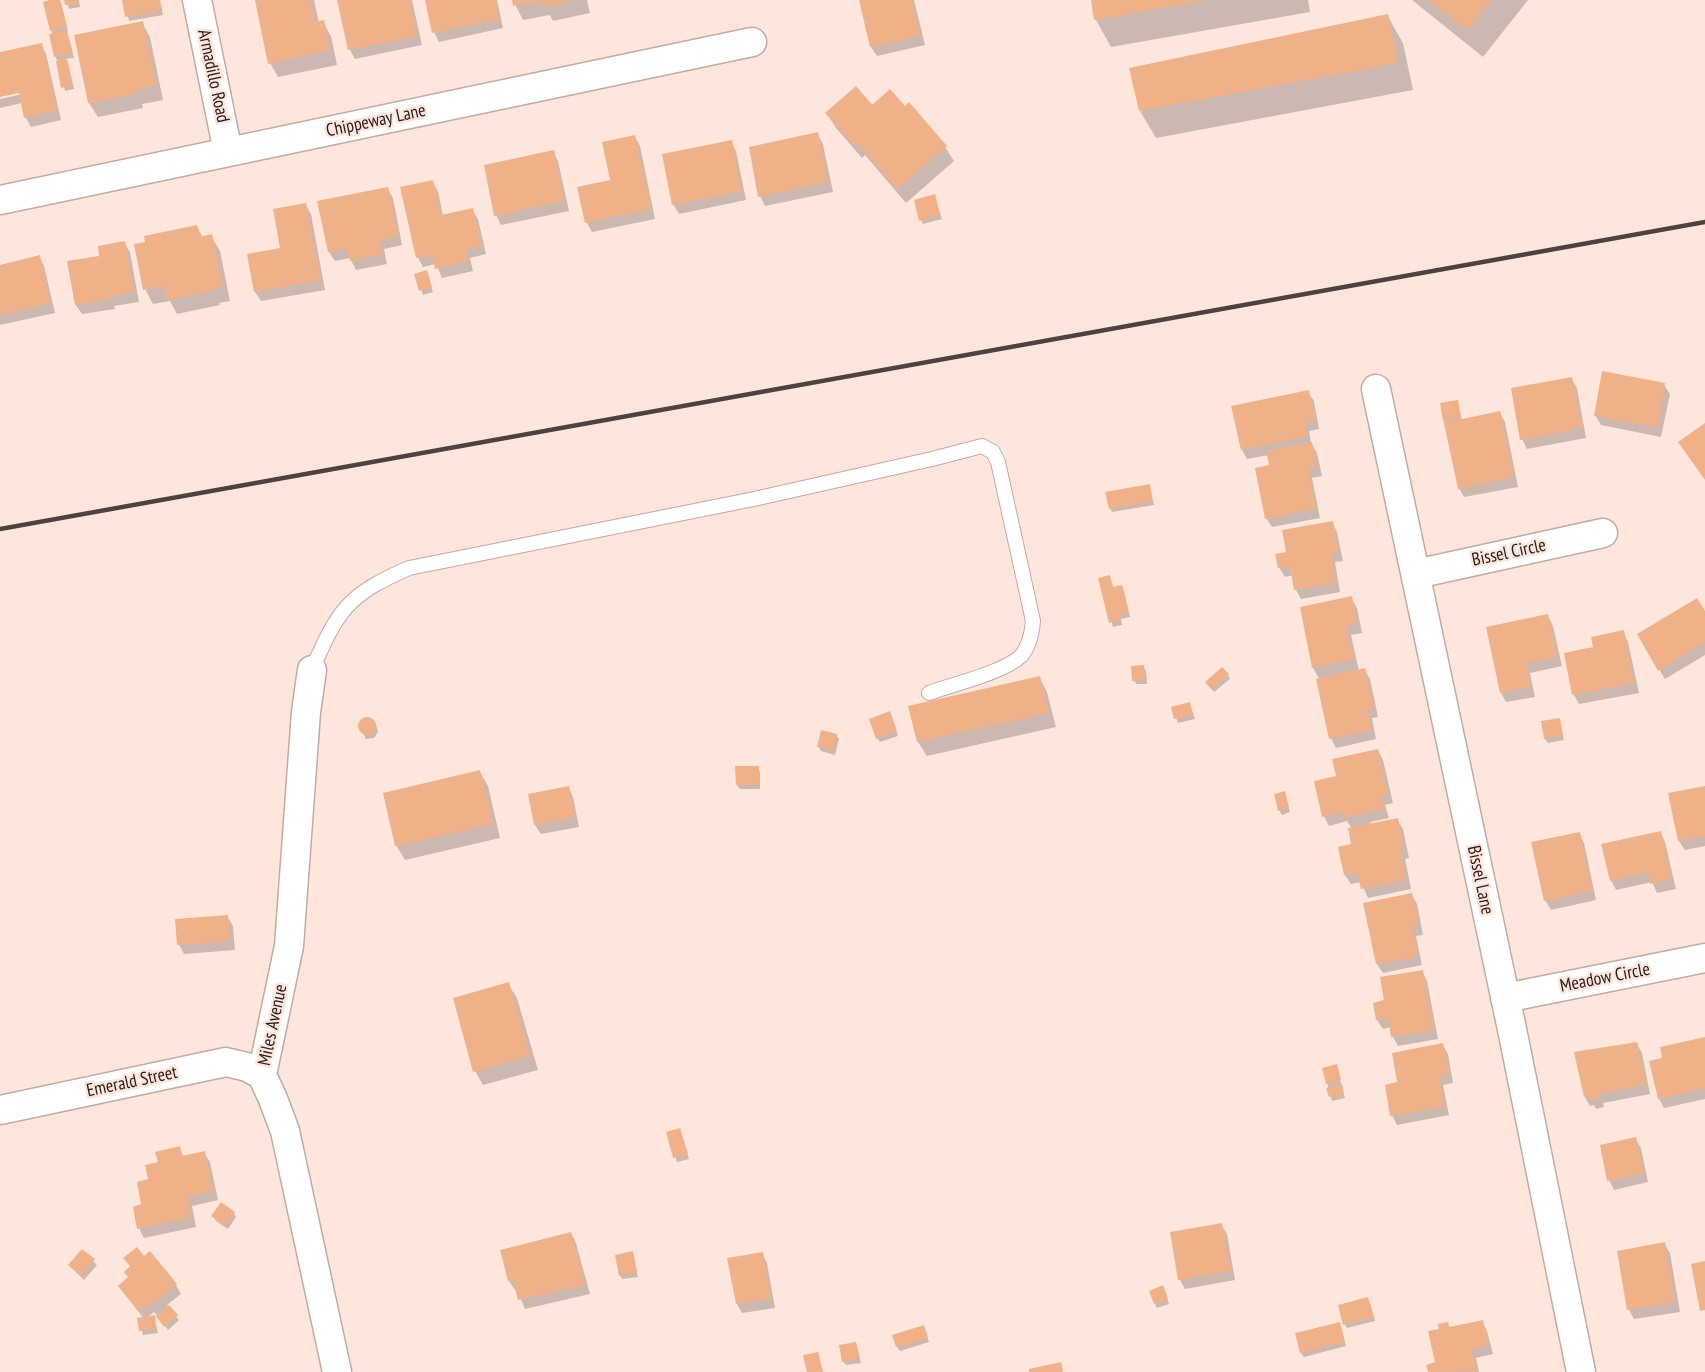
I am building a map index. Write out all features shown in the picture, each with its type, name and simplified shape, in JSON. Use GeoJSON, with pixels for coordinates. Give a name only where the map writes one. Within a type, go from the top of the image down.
{"type":"FeatureCollection","features":[{"type":"Feature","properties":{"kind":"street","name":"Armadillo Road"},"geometry":{"type":"LineString","coordinates":[[197,0],[228,152]]}},
{"type":"Feature","properties":{"kind":"street","name":"Chippeway Lane"},"geometry":{"type":"LineString","coordinates":[[0,200],[752,42]]}},
{"type":"Feature","properties":{"kind":"street","name":"Bissel Lane"},"geometry":{"type":"LineString","coordinates":[[1376,389],[1505,998],[1581,1372]]}},
{"type":"Feature","properties":{"kind":"street","name":"Bissel Circle"},"geometry":{"type":"LineString","coordinates":[[1416,574],[1603,533]]}},
{"type":"Feature","properties":{"kind":"street","name":"Miles Avenue"},"geometry":{"type":"LineString","coordinates":[[312,670],[306,712],[289,946],[262,1076],[285,1131],[337,1372]]}},
{"type":"Feature","properties":{"kind":"street","name":"Meadow Circle"},"geometry":{"type":"LineString","coordinates":[[1505,998],[1705,958]]}},
{"type":"Feature","properties":{"kind":"street","name":"Emerald Street"},"geometry":{"type":"LineString","coordinates":[[0,1110],[226,1062],[247,1067],[262,1076]]}},
{"type":"Feature","properties":{"kind":"lane"},"geometry":{"type":"LineString","coordinates":[[312,670],[328,632],[339,614],[358,595],[378,582],[409,568],[754,499],[982,446],[993,452],[998,462],[1033,621],[1031,636],[1023,654],[1009,665],[929,693]]}},
{"type":"Feature","properties":{"kind":"building"},"geometry":{"type":"Polygon","coordinates":[[[60,0],[67,27],[50,31],[43,2],[60,0]]]}},
{"type":"Feature","properties":{"kind":"building"},"geometry":{"type":"Polygon","coordinates":[[[64,0],[78,0],[79,3],[65,5],[64,0]]]}},
{"type":"Feature","properties":{"kind":"building"},"geometry":{"type":"Polygon","coordinates":[[[122,0],[160,0],[162,11],[125,17],[122,0]]]}},
{"type":"Feature","properties":{"kind":"building"},"geometry":{"type":"Polygon","coordinates":[[[255,0],[310,0],[315,22],[324,20],[330,50],[268,64],[255,0]]]}},
{"type":"Feature","properties":{"kind":"building"},"geometry":{"type":"Polygon","coordinates":[[[337,0],[410,0],[417,36],[348,50],[337,0]]]}},
{"type":"Feature","properties":{"kind":"building"},"geometry":{"type":"Polygon","coordinates":[[[425,0],[495,0],[499,19],[432,33],[425,0]]]}},
{"type":"Feature","properties":{"kind":"building"},"geometry":{"type":"Polygon","coordinates":[[[512,0],[571,1],[543,7],[542,1],[513,6],[512,0]]]}},
{"type":"Feature","properties":{"kind":"building"},"geometry":{"type":"Polygon","coordinates":[[[859,0],[912,0],[920,36],[870,47],[859,0]]]}},
{"type":"Feature","properties":{"kind":"building"},"geometry":{"type":"Polygon","coordinates":[[[1091,0],[1203,0],[1203,1],[1094,20],[1091,0]]]}},
{"type":"Feature","properties":{"kind":"building"},"geometry":{"type":"Polygon","coordinates":[[[1429,0],[1491,0],[1466,30],[1429,0]]]}},
{"type":"Feature","properties":{"kind":"building"},"geometry":{"type":"Polygon","coordinates":[[[1388,14],[1398,63],[1139,111],[1129,68],[1388,14]]]}},
{"type":"Feature","properties":{"kind":"building"},"geometry":{"type":"Polygon","coordinates":[[[143,21],[156,85],[135,90],[136,94],[88,103],[74,35],[143,21]]]}},
{"type":"Feature","properties":{"kind":"building"},"geometry":{"type":"Polygon","coordinates":[[[67,31],[73,53],[54,57],[49,34],[67,31]]]}},
{"type":"Feature","properties":{"kind":"building"},"geometry":{"type":"Polygon","coordinates":[[[42,43],[57,111],[24,118],[19,93],[0,97],[0,52],[42,43]]]}},
{"type":"Feature","properties":{"kind":"building"},"geometry":{"type":"Polygon","coordinates":[[[67,59],[73,85],[61,88],[56,61],[67,59]]]}},
{"type":"Feature","properties":{"kind":"building"},"geometry":{"type":"Polygon","coordinates":[[[856,86],[872,105],[890,89],[905,106],[909,102],[947,146],[897,189],[856,142],[853,145],[825,113],[856,86]]]}},
{"type":"Feature","properties":{"kind":"building"},"geometry":{"type":"Polygon","coordinates":[[[818,132],[828,182],[758,197],[749,147],[818,132]]]}},
{"type":"Feature","properties":{"kind":"building"},"geometry":{"type":"Polygon","coordinates":[[[635,135],[651,209],[585,223],[577,187],[610,180],[602,142],[635,135]]]}},
{"type":"Feature","properties":{"kind":"building"},"geometry":{"type":"Polygon","coordinates":[[[732,140],[742,191],[672,205],[662,154],[732,140]]]}},
{"type":"Feature","properties":{"kind":"building"},"geometry":{"type":"Polygon","coordinates":[[[554,150],[564,201],[494,216],[484,165],[554,150]]]}},
{"type":"Feature","properties":{"kind":"building"},"geometry":{"type":"Polygon","coordinates":[[[433,180],[441,215],[473,208],[482,245],[466,249],[468,261],[435,269],[432,255],[416,258],[400,187],[433,180]]]}},
{"type":"Feature","properties":{"kind":"building"},"geometry":{"type":"Polygon","coordinates":[[[388,187],[398,236],[380,240],[383,254],[350,261],[347,248],[328,252],[317,201],[388,187]]]}},
{"type":"Feature","properties":{"kind":"building"},"geometry":{"type":"Polygon","coordinates":[[[935,194],[940,215],[919,221],[914,200],[935,194]]]}},
{"type":"Feature","properties":{"kind":"building"},"geometry":{"type":"Polygon","coordinates":[[[306,203],[321,280],[254,292],[247,254],[280,248],[273,209],[306,203]]]}},
{"type":"Feature","properties":{"kind":"building"},"geometry":{"type":"Polygon","coordinates":[[[197,225],[200,237],[212,234],[223,287],[167,300],[165,286],[143,290],[134,244],[145,242],[144,236],[197,225]]]}},
{"type":"Feature","properties":{"kind":"building"},"geometry":{"type":"Polygon","coordinates":[[[125,241],[134,292],[110,297],[111,299],[75,305],[67,261],[99,256],[98,246],[125,241]]]}},
{"type":"Feature","properties":{"kind":"building"},"geometry":{"type":"Polygon","coordinates":[[[40,255],[50,303],[0,315],[0,265],[40,255]]]}},
{"type":"Feature","properties":{"kind":"building"},"geometry":{"type":"Polygon","coordinates":[[[427,270],[432,287],[419,291],[414,274],[427,270]]]}},
{"type":"Feature","properties":{"kind":"building"},"geometry":{"type":"Polygon","coordinates":[[[1602,371],[1665,383],[1657,428],[1594,416],[1602,371]]]}},
{"type":"Feature","properties":{"kind":"building"},"geometry":{"type":"Polygon","coordinates":[[[1572,377],[1582,428],[1520,440],[1511,388],[1572,377]]]}},
{"type":"Feature","properties":{"kind":"building"},"geometry":{"type":"Polygon","coordinates":[[[1309,390],[1315,420],[1305,422],[1308,436],[1241,450],[1231,406],[1309,390]]]}},
{"type":"Feature","properties":{"kind":"building"},"geometry":{"type":"Polygon","coordinates":[[[1458,400],[1461,418],[1443,421],[1440,403],[1458,400]]]}},
{"type":"Feature","properties":{"kind":"building"},"geometry":{"type":"Polygon","coordinates":[[[1500,411],[1514,477],[1458,489],[1444,423],[1500,411]]]}},
{"type":"Feature","properties":{"kind":"building"},"geometry":{"type":"Polygon","coordinates":[[[1705,423],[1705,480],[1678,442],[1705,423]]]}},
{"type":"Feature","properties":{"kind":"building"},"geometry":{"type":"Polygon","coordinates":[[[1312,442],[1317,466],[1308,468],[1316,508],[1265,519],[1255,468],[1269,465],[1266,451],[1312,442]]]}},
{"type":"Feature","properties":{"kind":"building"},"geometry":{"type":"Polygon","coordinates":[[[1150,484],[1153,501],[1109,509],[1105,492],[1150,484]]]}},
{"type":"Feature","properties":{"kind":"building"},"geometry":{"type":"Polygon","coordinates":[[[1333,521],[1338,552],[1331,553],[1336,583],[1294,590],[1290,566],[1278,568],[1275,554],[1286,552],[1282,530],[1333,521]]]}},
{"type":"Feature","properties":{"kind":"building"},"geometry":{"type":"Polygon","coordinates":[[[1110,575],[1113,587],[1122,585],[1129,613],[1120,615],[1121,620],[1109,623],[1098,578],[1110,575]]]}},
{"type":"Feature","properties":{"kind":"building"},"geometry":{"type":"Polygon","coordinates":[[[1352,596],[1357,623],[1346,626],[1354,659],[1312,668],[1300,607],[1352,596]]]}},
{"type":"Feature","properties":{"kind":"building"},"geometry":{"type":"Polygon","coordinates":[[[1697,598],[1705,611],[1705,642],[1658,671],[1637,634],[1697,598]]]}},
{"type":"Feature","properties":{"kind":"building"},"geometry":{"type":"Polygon","coordinates":[[[1548,614],[1557,657],[1526,663],[1531,687],[1500,693],[1486,627],[1548,614]]]}},
{"type":"Feature","properties":{"kind":"building"},"geometry":{"type":"Polygon","coordinates":[[[1624,630],[1634,683],[1572,695],[1564,653],[1593,647],[1591,637],[1624,630]]]}},
{"type":"Feature","properties":{"kind":"building"},"geometry":{"type":"Polygon","coordinates":[[[1144,665],[1145,680],[1132,681],[1131,666],[1144,665]]]}},
{"type":"Feature","properties":{"kind":"building"},"geometry":{"type":"Polygon","coordinates":[[[1222,667],[1229,674],[1211,689],[1205,682],[1222,667]]]}},
{"type":"Feature","properties":{"kind":"building"},"geometry":{"type":"Polygon","coordinates":[[[1365,668],[1374,707],[1367,708],[1372,730],[1329,739],[1316,679],[1365,668]]]}},
{"type":"Feature","properties":{"kind":"building"},"geometry":{"type":"Polygon","coordinates":[[[1040,676],[1049,713],[917,742],[908,706],[1040,676]]]}},
{"type":"Feature","properties":{"kind":"building"},"geometry":{"type":"Polygon","coordinates":[[[1190,702],[1193,715],[1174,719],[1171,707],[1190,702]]]}},
{"type":"Feature","properties":{"kind":"building"},"geometry":{"type":"Polygon","coordinates":[[[890,711],[897,731],[876,739],[869,719],[890,711]]]}},
{"type":"Feature","properties":{"kind":"building"},"geometry":{"type":"Polygon","coordinates":[[[363,717],[371,717],[376,722],[374,733],[363,735],[358,730],[358,722],[363,717]]]}},
{"type":"Feature","properties":{"kind":"building"},"geometry":{"type":"Polygon","coordinates":[[[1560,718],[1563,736],[1544,739],[1541,721],[1560,718]]]}},
{"type":"Feature","properties":{"kind":"building"},"geometry":{"type":"Polygon","coordinates":[[[821,730],[837,734],[833,751],[817,747],[821,730]]]}},
{"type":"Feature","properties":{"kind":"building"},"geometry":{"type":"Polygon","coordinates":[[[1378,749],[1388,794],[1381,795],[1384,809],[1344,818],[1342,812],[1322,817],[1314,781],[1336,776],[1332,759],[1378,749]]]}},
{"type":"Feature","properties":{"kind":"building"},"geometry":{"type":"Polygon","coordinates":[[[735,766],[759,766],[759,785],[736,785],[735,766]]]}},
{"type":"Feature","properties":{"kind":"building"},"geometry":{"type":"Polygon","coordinates":[[[480,770],[493,824],[395,846],[383,793],[480,770]]]}},
{"type":"Feature","properties":{"kind":"building"},"geometry":{"type":"Polygon","coordinates":[[[569,786],[575,817],[534,825],[528,794],[569,786]]]}},
{"type":"Feature","properties":{"kind":"building"},"geometry":{"type":"Polygon","coordinates":[[[1705,786],[1705,836],[1678,841],[1668,793],[1705,786]]]}},
{"type":"Feature","properties":{"kind":"building"},"geometry":{"type":"Polygon","coordinates":[[[1285,791],[1289,808],[1278,811],[1274,794],[1285,791]]]}},
{"type":"Feature","properties":{"kind":"building"},"geometry":{"type":"Polygon","coordinates":[[[1398,818],[1404,848],[1400,850],[1406,880],[1361,889],[1357,873],[1344,875],[1338,847],[1351,844],[1348,828],[1398,818]]]}},
{"type":"Feature","properties":{"kind":"building"},"geometry":{"type":"Polygon","coordinates":[[[1661,831],[1671,879],[1650,884],[1648,872],[1610,881],[1601,844],[1661,831]]]}},
{"type":"Feature","properties":{"kind":"building"},"geometry":{"type":"Polygon","coordinates":[[[1580,832],[1592,891],[1544,901],[1531,842],[1580,832]]]}},
{"type":"Feature","properties":{"kind":"building"},"geometry":{"type":"Polygon","coordinates":[[[1412,893],[1419,925],[1412,927],[1418,956],[1376,964],[1363,903],[1412,893]]]}},
{"type":"Feature","properties":{"kind":"building"},"geometry":{"type":"Polygon","coordinates":[[[228,915],[230,941],[177,945],[175,919],[228,915]]]}},
{"type":"Feature","properties":{"kind":"building"},"geometry":{"type":"Polygon","coordinates":[[[1423,970],[1433,1030],[1391,1037],[1388,1018],[1376,1020],[1373,1003],[1384,1000],[1380,977],[1423,970]]]}},
{"type":"Feature","properties":{"kind":"building"},"geometry":{"type":"Polygon","coordinates":[[[509,982],[530,1056],[473,1072],[453,998],[509,982]]]}},
{"type":"Feature","properties":{"kind":"building"},"geometry":{"type":"Polygon","coordinates":[[[1705,1037],[1705,1088],[1658,1099],[1649,1061],[1662,1058],[1660,1047],[1705,1037]]]}},
{"type":"Feature","properties":{"kind":"building"},"geometry":{"type":"Polygon","coordinates":[[[1637,1042],[1646,1084],[1599,1094],[1599,1098],[1589,1100],[1588,1096],[1584,1097],[1574,1052],[1637,1042]]]}},
{"type":"Feature","properties":{"kind":"building"},"geometry":{"type":"Polygon","coordinates":[[[1443,1043],[1449,1074],[1439,1075],[1445,1106],[1390,1116],[1385,1085],[1397,1082],[1392,1053],[1443,1043]]]}},
{"type":"Feature","properties":{"kind":"building"},"geometry":{"type":"Polygon","coordinates":[[[1337,1064],[1341,1080],[1326,1084],[1322,1068],[1337,1064]]]}},
{"type":"Feature","properties":{"kind":"building"},"geometry":{"type":"Polygon","coordinates":[[[1342,1084],[1344,1094],[1329,1097],[1326,1088],[1342,1084]]]}},
{"type":"Feature","properties":{"kind":"building"},"geometry":{"type":"Polygon","coordinates":[[[680,1128],[688,1154],[673,1158],[666,1132],[680,1128]]]}},
{"type":"Feature","properties":{"kind":"building"},"geometry":{"type":"Polygon","coordinates":[[[1636,1137],[1644,1173],[1607,1181],[1600,1145],[1636,1137]]]}},
{"type":"Feature","properties":{"kind":"building"},"geometry":{"type":"Polygon","coordinates":[[[180,1146],[182,1156],[205,1151],[213,1191],[187,1197],[192,1217],[137,1229],[133,1207],[141,1204],[137,1182],[148,1179],[145,1165],[158,1162],[155,1152],[180,1146]]]}},
{"type":"Feature","properties":{"kind":"building"},"geometry":{"type":"Polygon","coordinates":[[[221,1202],[235,1212],[226,1226],[211,1216],[221,1202]]]}},
{"type":"Feature","properties":{"kind":"building"},"geometry":{"type":"Polygon","coordinates":[[[1222,1223],[1231,1271],[1178,1280],[1170,1232],[1222,1223]]]}},
{"type":"Feature","properties":{"kind":"building"},"geometry":{"type":"Polygon","coordinates":[[[571,1232],[585,1285],[518,1300],[513,1280],[508,1281],[500,1250],[571,1232]]]}},
{"type":"Feature","properties":{"kind":"building"},"geometry":{"type":"Polygon","coordinates":[[[1665,1242],[1675,1302],[1627,1310],[1617,1251],[1665,1242]]]}},
{"type":"Feature","properties":{"kind":"building"},"geometry":{"type":"Polygon","coordinates":[[[137,1247],[144,1256],[150,1251],[177,1284],[150,1306],[147,1303],[138,1311],[118,1286],[128,1277],[124,1272],[130,1266],[123,1258],[137,1247]]]}},
{"type":"Feature","properties":{"kind":"building"},"geometry":{"type":"Polygon","coordinates":[[[82,1249],[95,1259],[81,1276],[68,1265],[82,1249]]]}},
{"type":"Feature","properties":{"kind":"building"},"geometry":{"type":"Polygon","coordinates":[[[633,1251],[637,1272],[619,1276],[615,1255],[633,1251]]]}},
{"type":"Feature","properties":{"kind":"building"},"geometry":{"type":"Polygon","coordinates":[[[763,1252],[771,1298],[736,1304],[727,1258],[763,1252]]]}},
{"type":"Feature","properties":{"kind":"building"},"geometry":{"type":"Polygon","coordinates":[[[1705,1261],[1705,1310],[1700,1311],[1691,1264],[1705,1261]]]}},
{"type":"Feature","properties":{"kind":"building"},"geometry":{"type":"Polygon","coordinates":[[[1163,1285],[1168,1299],[1154,1304],[1149,1291],[1163,1285]]]}},
{"type":"Feature","properties":{"kind":"building"},"geometry":{"type":"Polygon","coordinates":[[[1368,1297],[1374,1317],[1343,1325],[1338,1305],[1368,1297]]]}},
{"type":"Feature","properties":{"kind":"building"},"geometry":{"type":"Polygon","coordinates":[[[169,1305],[178,1315],[164,1327],[156,1316],[169,1305]]]}},
{"type":"Feature","properties":{"kind":"building"},"geometry":{"type":"Polygon","coordinates":[[[155,1315],[156,1329],[139,1331],[137,1318],[155,1315]]]}},
{"type":"Feature","properties":{"kind":"building"},"geometry":{"type":"Polygon","coordinates":[[[1483,1320],[1489,1345],[1471,1349],[1477,1371],[1428,1372],[1426,1365],[1435,1362],[1428,1331],[1439,1329],[1438,1324],[1448,1322],[1449,1327],[1483,1320]]]}},
{"type":"Feature","properties":{"kind":"building"},"geometry":{"type":"Polygon","coordinates":[[[1340,1322],[1345,1342],[1300,1353],[1295,1333],[1340,1322]]]}},
{"type":"Feature","properties":{"kind":"building"},"geometry":{"type":"Polygon","coordinates":[[[924,1325],[928,1338],[896,1347],[892,1335],[924,1325]]]}},
{"type":"Feature","properties":{"kind":"building"},"geometry":{"type":"Polygon","coordinates":[[[856,1342],[860,1358],[842,1362],[839,1345],[856,1342]]]}},
{"type":"Feature","properties":{"kind":"building"},"geometry":{"type":"Polygon","coordinates":[[[818,1352],[823,1372],[807,1372],[803,1355],[818,1352]]]}},
{"type":"Feature","properties":{"kind":"building"},"geometry":{"type":"Polygon","coordinates":[[[1061,1362],[1063,1372],[1029,1372],[1029,1369],[1061,1362]]]}},
{"type":"Feature","properties":{"kind":"railway"},"geometry":{"type":"LineString","coordinates":[[0,529],[1705,222]]}}]}
